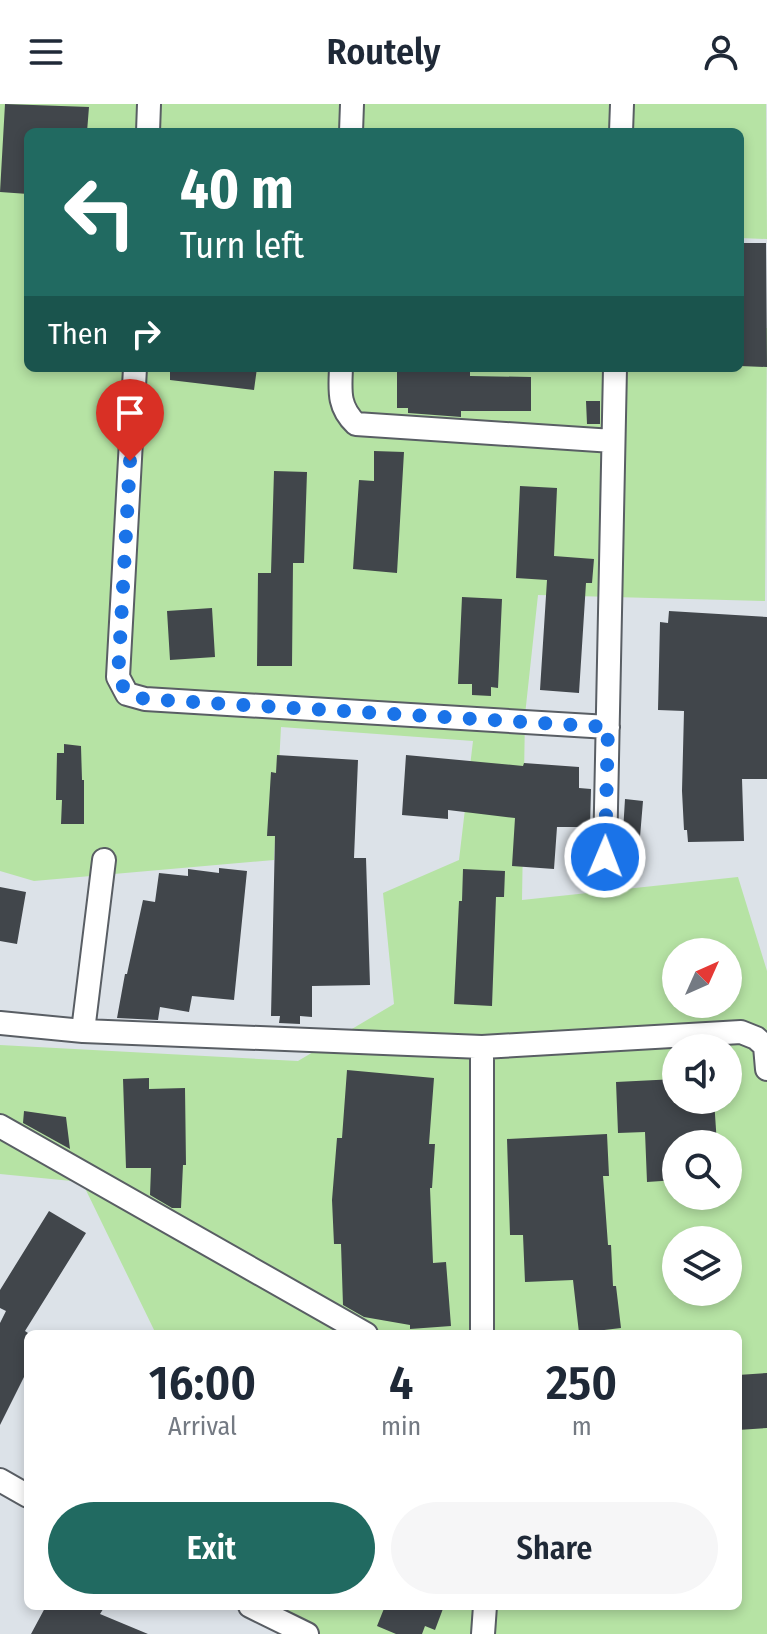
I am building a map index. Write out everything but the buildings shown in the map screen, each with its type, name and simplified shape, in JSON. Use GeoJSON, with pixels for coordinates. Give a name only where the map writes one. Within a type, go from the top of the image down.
{"type":"FeatureCollection","features":[{"type":"Feature","properties":{"kind":"street"},"geometry":{"type":"LineString","coordinates":[[148,128],[149,104]]}},
{"type":"Feature","properties":{"kind":"street"},"geometry":{"type":"LineString","coordinates":[[351,128],[352,104]]}},
{"type":"Feature","properties":{"kind":"street"},"geometry":{"type":"LineString","coordinates":[[621,128],[622,104]]}},
{"type":"Feature","properties":{"kind":"street"},"geometry":{"type":"LineString","coordinates":[[135,372],[118,677],[127,694],[145,699],[608,727]]}},
{"type":"Feature","properties":{"kind":"street"},"geometry":{"type":"LineString","coordinates":[[341,372],[339,399],[346,414],[356,424],[613,441]]}},
{"type":"Feature","properties":{"kind":"street"},"geometry":{"type":"LineString","coordinates":[[605,857],[615,372]]}},
{"type":"Feature","properties":{"kind":"street"},"geometry":{"type":"LineString","coordinates":[[83,1031],[104,860]]}},
{"type":"Feature","properties":{"kind":"street"},"geometry":{"type":"LineString","coordinates":[[0,1023],[83,1031],[482,1047],[741,1032],[765,1046],[767,1069]]}},
{"type":"Feature","properties":{"kind":"street"},"geometry":{"type":"LineString","coordinates":[[482,1047],[482,1330]]}},
{"type":"Feature","properties":{"kind":"street"},"geometry":{"type":"LineString","coordinates":[[0,1126],[359,1330]]}},
{"type":"Feature","properties":{"kind":"street"},"geometry":{"type":"LineString","coordinates":[[0,1480],[24,1494]]}},
{"type":"Feature","properties":{"kind":"street"},"geometry":{"type":"LineString","coordinates":[[258,1610],[307,1634]]}},
{"type":"Feature","properties":{"kind":"street"},"geometry":{"type":"LineString","coordinates":[[483,1634],[485,1610]]}},
{"type":"Feature","properties":{"kind":"green space"},"geometry":{"type":"Polygon","coordinates":[[[0,104],[766,104],[767,239],[744,238],[744,128],[24,128],[24,372],[744,372],[744,329],[767,328],[765,601],[538,595],[525,715],[522,900],[738,877],[767,971],[767,1634],[289,1634],[250,1610],[742,1610],[742,1330],[154,1330],[82,1182],[0,1174],[0,1045],[298,1061],[394,1004],[383,893],[459,860],[473,741],[281,727],[274,860],[34,881],[0,871],[0,104]]]}},
{"type":"Feature","properties":{"kind":"route"},"geometry":{"type":"LineString","coordinates":[[130,461],[118,677],[127,694],[145,699],[608,727],[605,857]]}}]}
